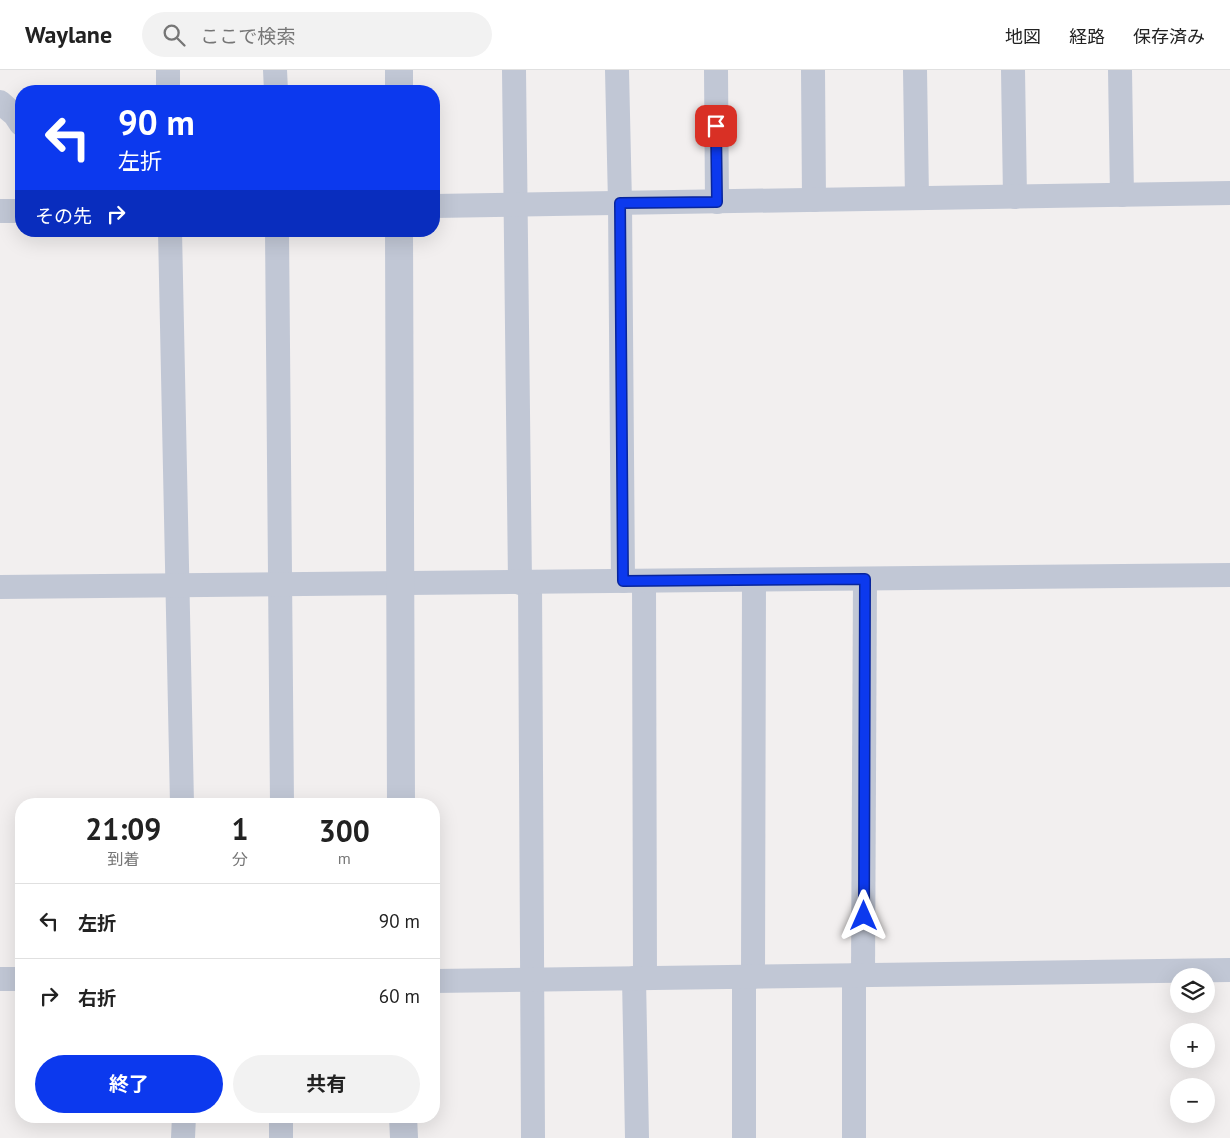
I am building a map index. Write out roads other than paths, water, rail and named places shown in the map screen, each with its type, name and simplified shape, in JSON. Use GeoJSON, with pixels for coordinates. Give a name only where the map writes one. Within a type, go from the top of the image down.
{"type":"FeatureCollection","features":[{"type":"Feature","properties":{"kind":"street"},"geometry":{"type":"LineString","coordinates":[[168,70],[168,85]]}},
{"type":"Feature","properties":{"kind":"street"},"geometry":{"type":"LineString","coordinates":[[275,70],[276,85]]}},
{"type":"Feature","properties":{"kind":"street"},"geometry":{"type":"LineString","coordinates":[[398,70],[399,85]]}},
{"type":"Feature","properties":{"kind":"street"},"geometry":{"type":"LineString","coordinates":[[514,70],[515,205],[533,980],[533,1138]]}},
{"type":"Feature","properties":{"kind":"street"},"geometry":{"type":"LineString","coordinates":[[617,70],[633,581],[640,978],[636,1138]]}},
{"type":"Feature","properties":{"kind":"street"},"geometry":{"type":"LineString","coordinates":[[716,70],[717,202]]}},
{"type":"Feature","properties":{"kind":"street"},"geometry":{"type":"LineString","coordinates":[[813,70],[814,200]]}},
{"type":"Feature","properties":{"kind":"street"},"geometry":{"type":"LineString","coordinates":[[915,70],[916,198]]}},
{"type":"Feature","properties":{"kind":"street"},"geometry":{"type":"LineString","coordinates":[[1013,70],[1015,197]]}},
{"type":"Feature","properties":{"kind":"street"},"geometry":{"type":"LineString","coordinates":[[1120,70],[1122,195]]}},
{"type":"Feature","properties":{"kind":"street"},"geometry":{"type":"LineString","coordinates":[[0,102],[15,115]]}},
{"type":"Feature","properties":{"kind":"street"},"geometry":{"type":"LineString","coordinates":[[440,206],[1230,193]]}},
{"type":"Feature","properties":{"kind":"street"},"geometry":{"type":"LineString","coordinates":[[0,211],[15,211]]}},
{"type":"Feature","properties":{"kind":"street"},"geometry":{"type":"LineString","coordinates":[[170,237],[182,798]]}},
{"type":"Feature","properties":{"kind":"street"},"geometry":{"type":"LineString","coordinates":[[276,237],[282,798]]}},
{"type":"Feature","properties":{"kind":"street"},"geometry":{"type":"LineString","coordinates":[[399,237],[401,798]]}},
{"type":"Feature","properties":{"kind":"street"},"geometry":{"type":"LineString","coordinates":[[0,587],[1230,575]]}},
{"type":"Feature","properties":{"kind":"street"},"geometry":{"type":"LineString","coordinates":[[854,1138],[859,975],[865,579]]}},
{"type":"Feature","properties":{"kind":"street"},"geometry":{"type":"LineString","coordinates":[[744,1138],[749,977],[754,580]]}},
{"type":"Feature","properties":{"kind":"street"},"geometry":{"type":"LineString","coordinates":[[440,981],[1230,970]]}},
{"type":"Feature","properties":{"kind":"street"},"geometry":{"type":"LineString","coordinates":[[0,979],[15,979]]}},
{"type":"Feature","properties":{"kind":"street"},"geometry":{"type":"LineString","coordinates":[[183,1138],[184,1123]]}},
{"type":"Feature","properties":{"kind":"street"},"geometry":{"type":"LineString","coordinates":[[281,1123],[281,1138]]}},
{"type":"Feature","properties":{"kind":"street"},"geometry":{"type":"LineString","coordinates":[[403,1123],[404,1138]]}}]}
